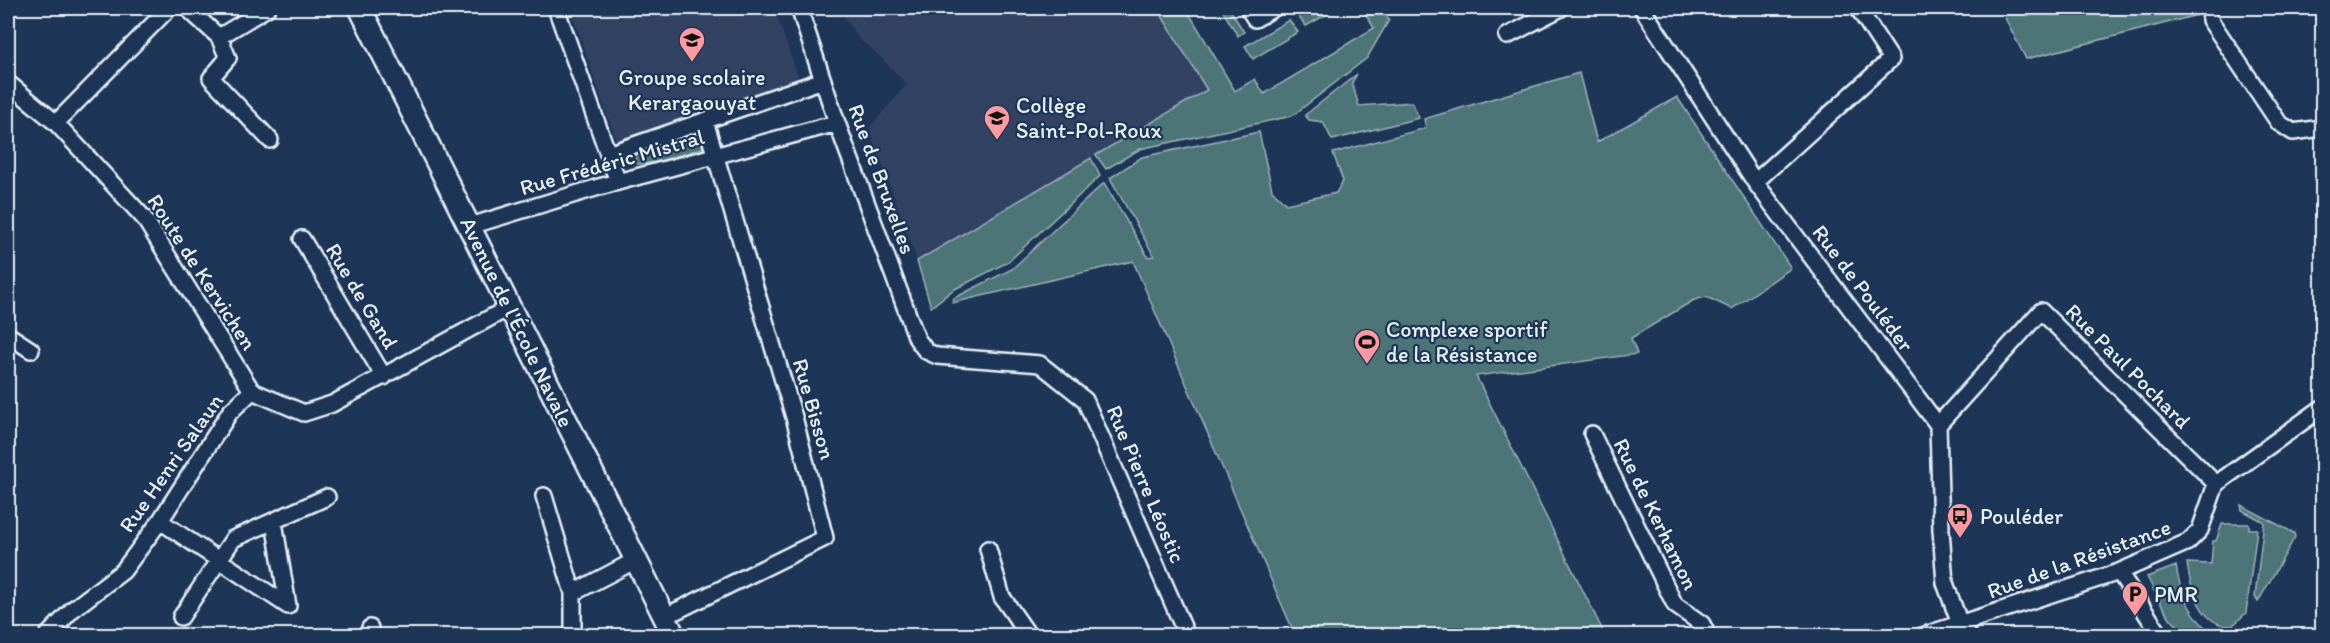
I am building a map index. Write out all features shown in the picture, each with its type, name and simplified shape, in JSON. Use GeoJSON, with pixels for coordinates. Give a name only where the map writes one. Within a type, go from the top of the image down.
{"type":"FeatureCollection","features":[{"type":"Feature","properties":{"kind":"street"},"geometry":{"type":"LineString","coordinates":[[56,123],[169,8]]}},
{"type":"Feature","properties":{"kind":"street"},"geometry":{"type":"LineString","coordinates":[[187,8],[219,37],[228,58],[211,78],[270,140]]}},
{"type":"Feature","properties":{"kind":"street"},"geometry":{"type":"LineString","coordinates":[[219,37],[267,8]]}},
{"type":"Feature","properties":{"kind":"street","name":"Avenue de l'École Navale"},"geometry":{"type":"LineString","coordinates":[[360,8],[669,626]]}},
{"type":"Feature","properties":{"kind":"street"},"geometry":{"type":"LineString","coordinates":[[556,8],[618,183]]}},
{"type":"Feature","properties":{"kind":"street","name":"Rue de Bruxelles"},"geometry":{"type":"LineString","coordinates":[[799,8],[837,123],[917,339],[926,351],[937,356]]}},
{"type":"Feature","properties":{"kind":"street"},"geometry":{"type":"LineString","coordinates":[[1248,8],[1255,19],[1274,8]]}},
{"type":"Feature","properties":{"kind":"street"},"geometry":{"type":"LineString","coordinates":[[1507,36],[1561,8]]}},
{"type":"Feature","properties":{"kind":"street","name":"Rue de Pouléder"},"geometry":{"type":"LineString","coordinates":[[1642,8],[1755,182],[1938,424]]}},
{"type":"Feature","properties":{"kind":"street"},"geometry":{"type":"LineString","coordinates":[[1755,182],[1891,59],[1858,8]]}},
{"type":"Feature","properties":{"kind":"street"},"geometry":{"type":"LineString","coordinates":[[2210,21],[2279,123],[2293,132],[2322,128]]}},
{"type":"Feature","properties":{"kind":"street","name":"Rue Frédéric Mistral"},"geometry":{"type":"LineString","coordinates":[[608,154],[823,80]]}},
{"type":"Feature","properties":{"kind":"street","name":"Route de Kervichen"},"geometry":{"type":"LineString","coordinates":[[8,83],[56,123],[144,218],[252,391]]}},
{"type":"Feature","properties":{"kind":"street","name":"Rue Bisson"},"geometry":{"type":"LineString","coordinates":[[669,626],[825,538],[794,417],[705,121]]}},
{"type":"Feature","properties":{"kind":"street","name":"Rue Frédéric Mistral"},"geometry":{"type":"LineString","coordinates":[[470,226],[837,123]]}},
{"type":"Feature","properties":{"kind":"street","name":"Rue de Gand"},"geometry":{"type":"LineString","coordinates":[[302,239],[384,377]]}},
{"type":"Feature","properties":{"kind":"street","name":"Rue Henri Salaun"},"geometry":{"type":"LineString","coordinates":[[47,636],[73,609],[123,571],[160,521],[230,412],[252,391],[304,413],[332,404],[510,307]]}},
{"type":"Feature","properties":{"kind":"street","name":"Rue Paul Pochard"},"geometry":{"type":"LineString","coordinates":[[1938,424],[2041,311],[2216,484]]}},
{"type":"Feature","properties":{"kind":"street"},"geometry":{"type":"LineString","coordinates":[[8,335],[31,350]]}},
{"type":"Feature","properties":{"kind":"street","name":"Rue Pierre Léostic"},"geometry":{"type":"LineString","coordinates":[[937,356],[1041,364],[1085,400],[1187,636]]}},
{"type":"Feature","properties":{"kind":"street"},"geometry":{"type":"LineString","coordinates":[[2216,484],[2322,408]]}},
{"type":"Feature","properties":{"kind":"street"},"geometry":{"type":"LineString","coordinates":[[1938,424],[1945,583],[1964,630]]}},
{"type":"Feature","properties":{"kind":"street","name":"Rue de Kerhamon"},"geometry":{"type":"LineString","coordinates":[[1592,434],[1675,605],[1702,624],[1708,636]]}},
{"type":"Feature","properties":{"kind":"street","name":"Rue de la Résistance"},"geometry":{"type":"LineString","coordinates":[[1922,636],[1964,630],[2119,572],[2188,542],[2200,530],[2216,484]]}},
{"type":"Feature","properties":{"kind":"street"},"geometry":{"type":"LineString","coordinates":[[544,496],[573,593],[573,636]]}},
{"type":"Feature","properties":{"kind":"street"},"geometry":{"type":"LineString","coordinates":[[181,617],[233,539],[327,497]]}},
{"type":"Feature","properties":{"kind":"street"},"geometry":{"type":"LineString","coordinates":[[160,521],[221,559],[288,606],[274,522]]}},
{"type":"Feature","properties":{"kind":"street"},"geometry":{"type":"LineString","coordinates":[[987,549],[1002,597],[1029,636]]}},
{"type":"Feature","properties":{"kind":"street"},"geometry":{"type":"LineString","coordinates":[[573,593],[636,560]]}},
{"type":"Feature","properties":{"kind":"street"},"geometry":{"type":"LineString","coordinates":[[2119,572],[2161,636]]}},
{"type":"Feature","properties":{"kind":"shaded area","name":"Groupe scolaire Kerargaouyat"},"geometry":{"type":"Polygon","coordinates":[[[570,8],[774,8],[799,79],[617,143],[570,8]]]}},
{"type":"Feature","properties":{"kind":"shaded area","name":"Collège Saint-Pol-Roux"},"geometry":{"type":"Polygon","coordinates":[[[838,8],[1157,8],[1207,90],[917,261],[869,128],[907,84],[870,47],[860,41],[838,8]]]}},
{"type":"Feature","properties":{"kind":"green space"},"geometry":{"type":"Polygon","coordinates":[[[1157,8],[1186,8],[1235,91],[1255,79],[1264,94],[1374,28],[1362,8],[1380,8],[1389,20],[1367,58],[1292,116],[1140,149],[1106,169],[1096,155],[1207,90],[1157,8]]]}},
{"type":"Feature","properties":{"kind":"green space"},"geometry":{"type":"Polygon","coordinates":[[[1221,8],[1229,8],[1244,32],[1238,36],[1221,8]]]}},
{"type":"Feature","properties":{"kind":"green space"},"geometry":{"type":"Polygon","coordinates":[[[1310,8],[1338,8],[1306,26],[1297,15],[1310,8]]]}},
{"type":"Feature","properties":{"kind":"green space"},"geometry":{"type":"Polygon","coordinates":[[[2000,8],[2205,8],[2209,12],[2026,59],[2000,8]]]}},
{"type":"Feature","properties":{"kind":"green space"},"geometry":{"type":"Polygon","coordinates":[[[1289,20],[1298,32],[1253,59],[1245,46],[1289,20]]]}},
{"type":"Feature","properties":{"kind":"green space","name":"Complexe sportif de la Résistance"},"geometry":{"type":"Polygon","coordinates":[[[1579,73],[1597,142],[1677,97],[1791,268],[1732,309],[1706,297],[1694,300],[1631,338],[1637,354],[1476,376],[1605,635],[1295,635],[1133,261],[952,303],[954,298],[1012,269],[1104,183],[1148,257],[1154,256],[1110,178],[1142,157],[1259,132],[1272,190],[1286,204],[1336,193],[1343,181],[1333,153],[1426,128],[1424,119],[1579,73]]]}},
{"type":"Feature","properties":{"kind":"green space"},"geometry":{"type":"Polygon","coordinates":[[[1357,74],[1352,83],[1359,106],[1412,102],[1419,118],[1332,140],[1323,122],[1309,120],[1305,115],[1357,74]]]}},
{"type":"Feature","properties":{"kind":"green space"},"geometry":{"type":"Polygon","coordinates":[[[702,135],[705,145],[702,148],[657,162],[638,164],[635,161],[637,153],[702,135]]]}},
{"type":"Feature","properties":{"kind":"green space"},"geometry":{"type":"Polygon","coordinates":[[[1091,158],[1100,176],[1008,262],[953,290],[931,307],[917,261],[1091,158]]]}},
{"type":"Feature","properties":{"kind":"green space"},"geometry":{"type":"Polygon","coordinates":[[[2241,505],[2294,533],[2295,537],[2258,602],[2255,597],[2264,522],[2242,510],[2241,505]]]}},
{"type":"Feature","properties":{"kind":"green space"},"geometry":{"type":"Polygon","coordinates":[[[2222,524],[2249,524],[2249,529],[2257,529],[2246,613],[2232,626],[2221,625],[2205,613],[2194,594],[2187,563],[2211,564],[2213,541],[2216,541],[2222,524]]]}},
{"type":"Feature","properties":{"kind":"green space"},"geometry":{"type":"Polygon","coordinates":[[[2176,566],[2186,601],[2209,631],[2207,635],[2195,634],[2176,624],[2163,608],[2147,577],[2176,566]]]}},
{"type":"Feature","properties":{"kind":"place","name":"Groupe scolaire Kerargaouyat"},"geometry":{"type":"Point","coordinates":[692,63]}},
{"type":"Feature","properties":{"kind":"place","name":"Collège Saint-Pol-Roux"},"geometry":{"type":"Point","coordinates":[997,141]}},
{"type":"Feature","properties":{"kind":"place","name":"Complexe sportif de la Résistance"},"geometry":{"type":"Point","coordinates":[1367,365]}},
{"type":"Feature","properties":{"kind":"place","name":"Pouléder"},"geometry":{"type":"Point","coordinates":[1960,539]}},
{"type":"Feature","properties":{"kind":"place","name":"PMR"},"geometry":{"type":"Point","coordinates":[2135,617]}}]}
